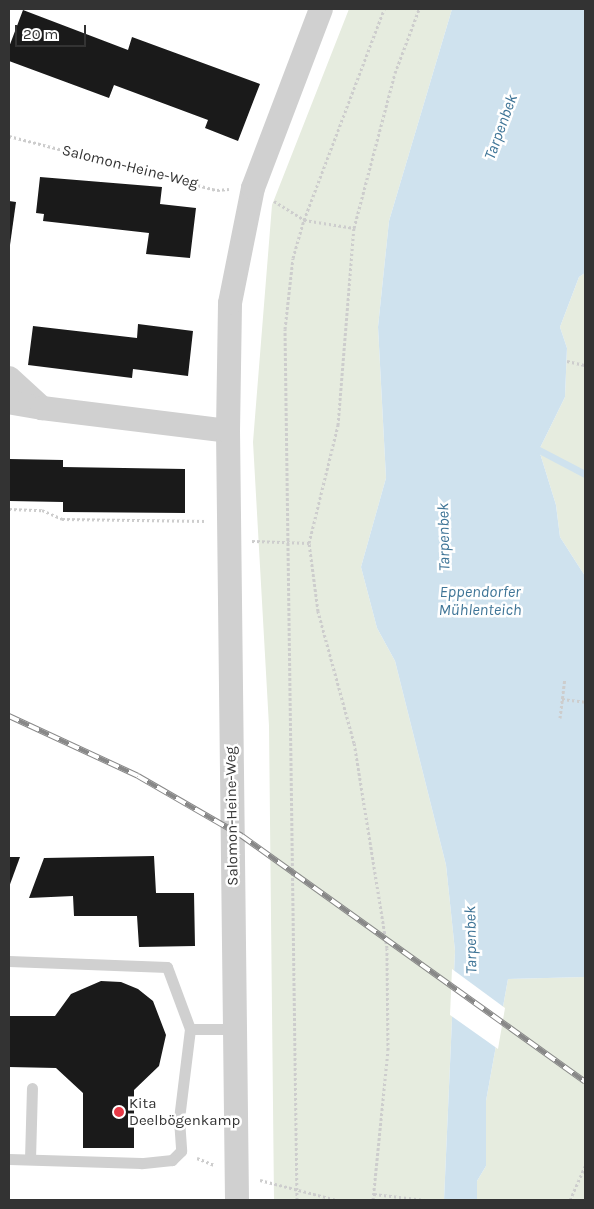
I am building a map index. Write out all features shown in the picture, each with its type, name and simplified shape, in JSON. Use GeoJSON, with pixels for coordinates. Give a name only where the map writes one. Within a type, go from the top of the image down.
{"type":"FeatureCollection","features":[{"type":"Feature","properties":{"kind":"street","name":"Salomon-Heine-Weg"},"geometry":{"type":"LineString","coordinates":[[237,1200],[228,431],[230,303],[253,188],[321,9]]}},
{"type":"Feature","properties":{"kind":"street"},"geometry":{"type":"LineString","coordinates":[[9,378],[42,408]]}},
{"type":"Feature","properties":{"kind":"street"},"geometry":{"type":"LineString","coordinates":[[9,402],[42,408],[228,431]]}},
{"type":"Feature","properties":{"kind":"lane"},"geometry":{"type":"LineString","coordinates":[[9,961],[167,967],[190,1029],[179,1120],[181,1151],[172,1160],[141,1163],[9,1158]]}},
{"type":"Feature","properties":{"kind":"lane"},"geometry":{"type":"LineString","coordinates":[[190,1029],[235,1029]]}},
{"type":"Feature","properties":{"kind":"lane"},"geometry":{"type":"LineString","coordinates":[[30,1159],[32,1088]]}},
{"type":"Feature","properties":{"kind":"path"},"geometry":{"type":"LineString","coordinates":[[297,1200],[285,329],[293,258],[304,220],[384,9]]}},
{"type":"Feature","properties":{"kind":"path"},"geometry":{"type":"LineString","coordinates":[[373,1200],[388,1050],[387,948],[354,743],[318,611],[309,543],[338,425],[354,228],[395,73],[419,9]]}},
{"type":"Feature","properties":{"kind":"path","name":"Salomon-Heine-Weg"},"geometry":{"type":"LineString","coordinates":[[9,136],[217,190],[253,188]]}},
{"type":"Feature","properties":{"kind":"path"},"geometry":{"type":"LineString","coordinates":[[253,188],[304,220],[354,228]]}},
{"type":"Feature","properties":{"kind":"path"},"geometry":{"type":"LineString","coordinates":[[567,361],[575,361],[585,365]]}},
{"type":"Feature","properties":{"kind":"path"},"geometry":{"type":"LineString","coordinates":[[9,509],[42,510],[62,519],[229,530],[287,543],[309,543]]}},
{"type":"Feature","properties":{"kind":"path"},"geometry":{"type":"LineString","coordinates":[[560,718],[565,680]]}},
{"type":"Feature","properties":{"kind":"path"},"geometry":{"type":"LineString","coordinates":[[562,699],[585,702]]}},
{"type":"Feature","properties":{"kind":"path"},"geometry":{"type":"LineString","coordinates":[[181,1151],[237,1175],[337,1200]]}},
{"type":"Feature","properties":{"kind":"path"},"geometry":{"type":"LineString","coordinates":[[570,1200],[585,1166]]}},
{"type":"Feature","properties":{"kind":"path"},"geometry":{"type":"LineString","coordinates":[[374,1194],[425,1200]]}},
{"type":"Feature","properties":{"kind":"shaded area"},"geometry":{"type":"Polygon","coordinates":[[[349,9],[452,9],[389,221],[378,327],[386,478],[361,567],[377,628],[395,661],[446,865],[455,951],[444,1200],[274,1200],[269,726],[253,442],[272,205],[349,9]]]}},
{"type":"Feature","properties":{"kind":"shaded area"},"geometry":{"type":"Polygon","coordinates":[[[585,273],[585,576],[560,537],[556,505],[539,450],[565,397],[567,348],[560,327],[579,277],[585,273]]]}},
{"type":"Feature","properties":{"kind":"shaded area"},"geometry":{"type":"Polygon","coordinates":[[[585,977],[585,1200],[477,1200],[477,1181],[486,1166],[486,1101],[508,979],[585,977]]]}},
{"type":"Feature","properties":{"kind":"water","name":"Eppendorfer Mühlenteich"},"geometry":{"type":"Polygon","coordinates":[[[452,9],[585,9],[585,273],[579,277],[560,327],[567,348],[565,397],[539,450],[556,505],[560,537],[585,576],[585,977],[508,979],[486,1101],[486,1166],[477,1181],[477,1200],[444,1200],[455,951],[446,865],[395,661],[377,628],[361,567],[386,478],[378,327],[389,221],[452,9]]]}},
{"type":"Feature","properties":{"kind":"pier"},"geometry":{"type":"Polygon","coordinates":[[[452,969],[505,1008],[498,1049],[450,1015],[452,969]]]}},
{"type":"Feature","properties":{"kind":"building"},"geometry":{"type":"Polygon","coordinates":[[[23,10],[128,50],[132,37],[260,84],[238,141],[205,128],[208,120],[114,85],[109,98],[9,61],[9,47],[23,10]]]}},
{"type":"Feature","properties":{"kind":"building"},"geometry":{"type":"Polygon","coordinates":[[[40,177],[162,187],[160,204],[196,208],[190,258],[146,254],[149,233],[43,221],[44,214],[36,213],[40,177]]]}},
{"type":"Feature","properties":{"kind":"building"},"geometry":{"type":"Polygon","coordinates":[[[9,201],[16,202],[10,245],[9,245],[9,201]]]}},
{"type":"Feature","properties":{"kind":"building"},"geometry":{"type":"Polygon","coordinates":[[[138,324],[193,331],[188,376],[133,369],[132,378],[28,365],[33,326],[137,338],[138,324]]]}},
{"type":"Feature","properties":{"kind":"building"},"geometry":{"type":"Polygon","coordinates":[[[9,459],[63,460],[63,467],[185,469],[185,513],[63,512],[63,502],[9,501],[9,459]]]}},
{"type":"Feature","properties":{"kind":"building"},"geometry":{"type":"Polygon","coordinates":[[[154,856],[156,893],[194,893],[195,946],[139,947],[137,916],[74,916],[73,896],[29,898],[44,858],[154,856]]]}},
{"type":"Feature","properties":{"kind":"building"},"geometry":{"type":"Polygon","coordinates":[[[9,857],[20,857],[9,887],[9,857]]]}},
{"type":"Feature","properties":{"kind":"building"},"geometry":{"type":"Polygon","coordinates":[[[101,981],[121,982],[138,989],[153,1001],[166,1035],[159,1066],[134,1090],[134,1148],[83,1148],[83,1093],[56,1068],[9,1067],[9,1016],[55,1016],[71,994],[101,981]]]}},
{"type":"Feature","properties":{"kind":"waterway"},"geometry":{"type":"LineString","coordinates":[[539,450],[585,474]]}},
{"type":"Feature","properties":{"kind":"railway"},"geometry":{"type":"LineString","coordinates":[[9,716],[138,776],[242,836],[585,1082]]}},
{"type":"Feature","properties":{"kind":"place","name":"Kita Deelbögenkamp"},"geometry":{"type":"Point","coordinates":[119,1112]}},
{"type":"Feature","properties":{"kind":"water label","name":"Tarpenbek"},"geometry":{"type":"Point","coordinates":[501,127]}},
{"type":"Feature","properties":{"kind":"water label","name":"Tarpenbek"},"geometry":{"type":"Point","coordinates":[444,537]}},
{"type":"Feature","properties":{"kind":"water label","name":"Tarpenbek"},"geometry":{"type":"Point","coordinates":[471,940]}}]}
